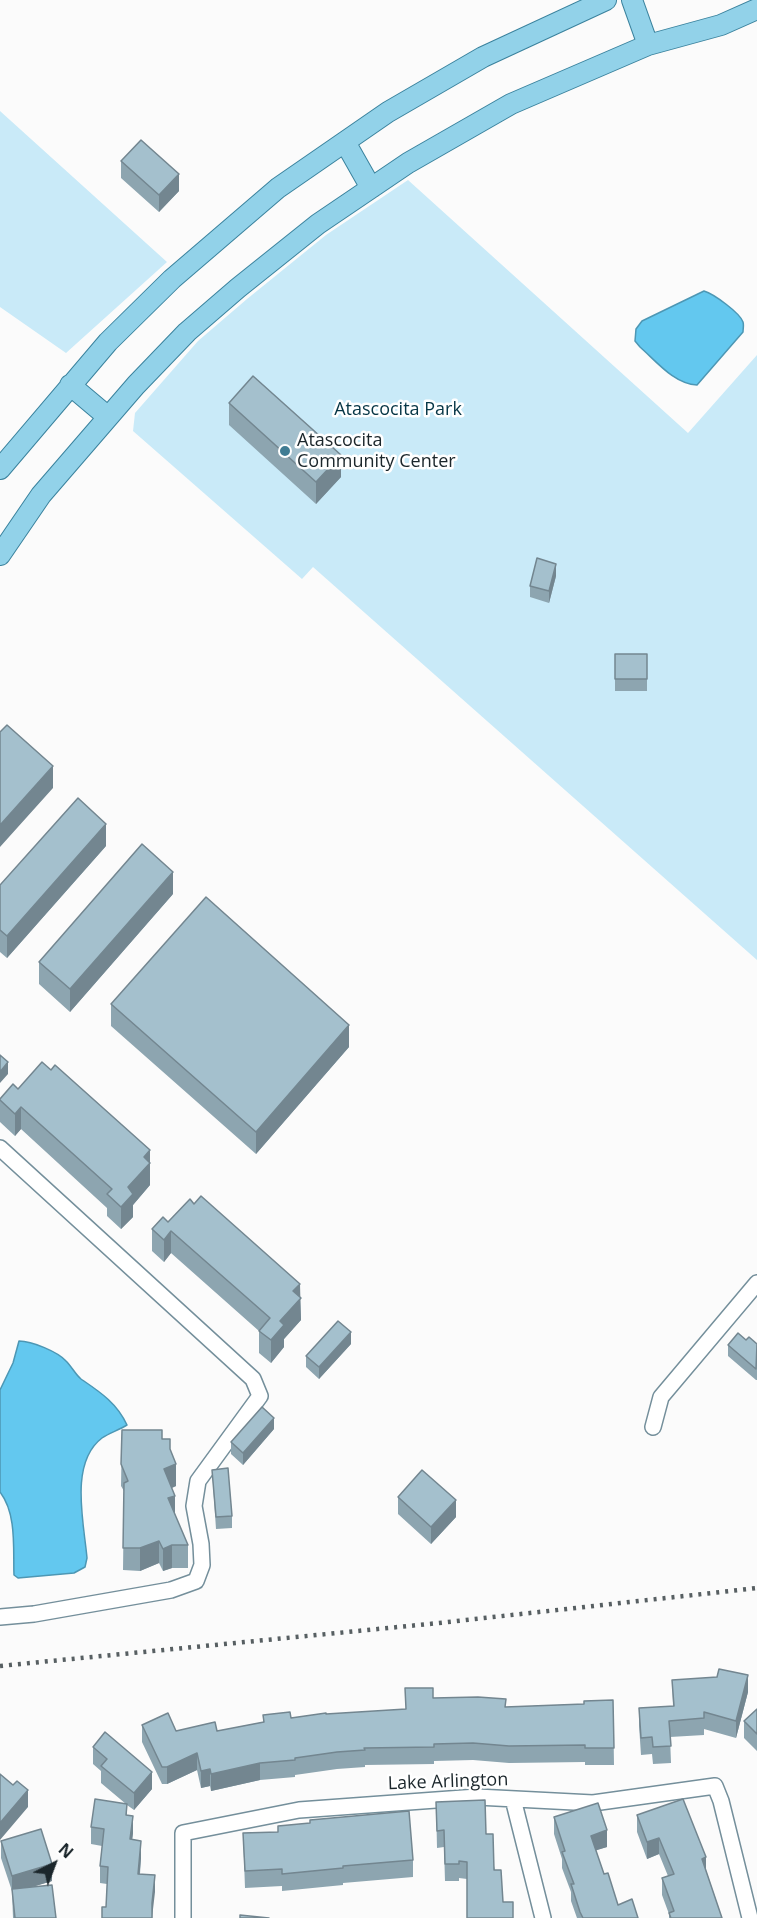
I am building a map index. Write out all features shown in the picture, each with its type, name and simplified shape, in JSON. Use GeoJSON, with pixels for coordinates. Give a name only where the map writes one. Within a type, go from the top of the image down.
{"type":"FeatureCollection","features":[{"type":"Feature","properties":{"kind":"main road"},"geometry":{"type":"LineString","coordinates":[[0,469],[70,385],[120,330],[206,249],[278,188],[388,112],[483,57],[606,0]]}},
{"type":"Feature","properties":{"kind":"main road"},"geometry":{"type":"LineString","coordinates":[[632,0],[648,45]]}},
{"type":"Feature","properties":{"kind":"main road"},"geometry":{"type":"LineString","coordinates":[[0,555],[41,495],[108,417],[187,332],[318,224],[408,163],[511,104],[648,45],[721,25],[757,9]]}},
{"type":"Feature","properties":{"kind":"main road"},"geometry":{"type":"LineString","coordinates":[[345,142],[371,188]]}},
{"type":"Feature","properties":{"kind":"main road"},"geometry":{"type":"LineString","coordinates":[[70,385],[108,417]]}},
{"type":"Feature","properties":{"kind":"street"},"geometry":{"type":"LineString","coordinates":[[0,1148],[253,1379],[260,1396],[198,1480],[194,1506],[201,1544],[202,1565],[196,1581],[171,1590],[34,1614],[0,1617]]}},
{"type":"Feature","properties":{"kind":"street"},"geometry":{"type":"LineString","coordinates":[[653,1426],[661,1397],[757,1283]]}},
{"type":"Feature","properties":{"kind":"street","name":"Lake Arlington"},"geometry":{"type":"LineString","coordinates":[[183,1918],[183,1833],[299,1810],[477,1797],[593,1803],[715,1786],[721,1801],[750,1918]]}},
{"type":"Feature","properties":{"kind":"street"},"geometry":{"type":"LineString","coordinates":[[513,1799],[543,1918]]}},
{"type":"Feature","properties":{"kind":"green space"},"geometry":{"type":"Polygon","coordinates":[[[0,111],[167,262],[66,353],[0,307],[0,111]]]}},
{"type":"Feature","properties":{"kind":"green space","name":"Atascocita Park"},"geometry":{"type":"Polygon","coordinates":[[[408,180],[688,433],[757,355],[757,960],[313,567],[302,579],[133,431],[135,413],[198,341],[326,235],[408,180]]]}},
{"type":"Feature","properties":{"kind":"water"},"geometry":{"type":"Polygon","coordinates":[[[704,291],[732,309],[741,318],[743,332],[697,385],[681,381],[673,376],[635,341],[636,329],[642,321],[704,291]]]}},
{"type":"Feature","properties":{"kind":"water"},"geometry":{"type":"Polygon","coordinates":[[[19,1341],[37,1345],[62,1358],[81,1379],[113,1404],[127,1425],[102,1438],[92,1449],[85,1462],[81,1494],[87,1558],[85,1567],[74,1573],[18,1578],[14,1575],[12,1521],[0,1492],[0,1390],[13,1363],[19,1341]]]}},
{"type":"Feature","properties":{"kind":"building"},"geometry":{"type":"Polygon","coordinates":[[[141,140],[179,174],[159,195],[121,161],[141,140]]]}},
{"type":"Feature","properties":{"kind":"building"},"geometry":{"type":"Polygon","coordinates":[[[253,376],[341,455],[316,482],[229,403],[253,376]]]}},
{"type":"Feature","properties":{"kind":"building"},"geometry":{"type":"Polygon","coordinates":[[[537,558],[556,564],[549,591],[530,586],[537,558]]]}},
{"type":"Feature","properties":{"kind":"building"},"geometry":{"type":"Polygon","coordinates":[[[615,654],[647,654],[647,679],[615,679],[615,654]]]}},
{"type":"Feature","properties":{"kind":"building"},"geometry":{"type":"Polygon","coordinates":[[[7,725],[53,766],[0,825],[0,732],[7,725]]]}},
{"type":"Feature","properties":{"kind":"building"},"geometry":{"type":"Polygon","coordinates":[[[78,798],[106,824],[7,936],[0,930],[0,885],[78,798]]]}},
{"type":"Feature","properties":{"kind":"building"},"geometry":{"type":"Polygon","coordinates":[[[142,844],[173,872],[70,989],[39,962],[142,844]]]}},
{"type":"Feature","properties":{"kind":"building"},"geometry":{"type":"Polygon","coordinates":[[[206,897],[349,1025],[256,1132],[111,1004],[206,897]]]}},
{"type":"Feature","properties":{"kind":"building"},"geometry":{"type":"Polygon","coordinates":[[[0,1055],[8,1062],[0,1072],[0,1055]]]}},
{"type":"Feature","properties":{"kind":"building"},"geometry":{"type":"Polygon","coordinates":[[[42,1062],[51,1070],[55,1065],[150,1150],[144,1157],[150,1163],[128,1187],[133,1194],[121,1207],[107,1194],[112,1189],[21,1107],[15,1114],[0,1100],[13,1084],[18,1089],[42,1062]]]}},
{"type":"Feature","properties":{"kind":"building"},"geometry":{"type":"Polygon","coordinates":[[[201,1196],[300,1284],[293,1291],[301,1298],[280,1321],[284,1325],[271,1340],[259,1331],[270,1318],[171,1231],[164,1240],[152,1229],[163,1217],[168,1222],[190,1199],[194,1204],[201,1196]]]}},
{"type":"Feature","properties":{"kind":"building"},"geometry":{"type":"Polygon","coordinates":[[[338,1321],[351,1332],[319,1367],[306,1356],[338,1321]]]}},
{"type":"Feature","properties":{"kind":"building"},"geometry":{"type":"Polygon","coordinates":[[[738,1333],[746,1340],[749,1337],[757,1344],[756,1369],[728,1345],[738,1333]]]}},
{"type":"Feature","properties":{"kind":"building"},"geometry":{"type":"Polygon","coordinates":[[[262,1407],[274,1418],[243,1453],[231,1442],[262,1407]]]}},
{"type":"Feature","properties":{"kind":"building"},"geometry":{"type":"Polygon","coordinates":[[[122,1430],[162,1430],[162,1439],[170,1439],[170,1449],[176,1464],[164,1469],[175,1496],[168,1498],[188,1545],[172,1545],[163,1549],[159,1541],[140,1548],[123,1548],[124,1483],[128,1481],[121,1464],[122,1430]]]}},
{"type":"Feature","properties":{"kind":"building"},"geometry":{"type":"Polygon","coordinates":[[[228,1468],[232,1516],[216,1517],[212,1470],[228,1468]]]}},
{"type":"Feature","properties":{"kind":"building"},"geometry":{"type":"Polygon","coordinates":[[[422,1470],[456,1500],[431,1527],[398,1497],[422,1470]]]}},
{"type":"Feature","properties":{"kind":"building"},"geometry":{"type":"Polygon","coordinates":[[[719,1669],[748,1675],[736,1721],[704,1712],[704,1718],[669,1721],[671,1746],[653,1747],[652,1737],[641,1738],[639,1708],[674,1706],[672,1680],[717,1677],[719,1669]]]}},
{"type":"Feature","properties":{"kind":"building"},"geometry":{"type":"Polygon","coordinates":[[[405,1688],[433,1688],[433,1698],[506,1699],[505,1707],[584,1704],[584,1701],[613,1700],[614,1748],[585,1748],[585,1745],[509,1746],[473,1743],[434,1744],[434,1747],[364,1748],[365,1750],[260,1763],[211,1774],[210,1769],[201,1771],[197,1753],[167,1767],[162,1767],[142,1725],[168,1713],[176,1731],[215,1722],[217,1731],[264,1722],[263,1715],[290,1712],[291,1718],[326,1713],[406,1709],[405,1688]]]}},
{"type":"Feature","properties":{"kind":"building"},"geometry":{"type":"Polygon","coordinates":[[[757,1709],[757,1734],[744,1721],[757,1709]]]}},
{"type":"Feature","properties":{"kind":"building"},"geometry":{"type":"Polygon","coordinates":[[[105,1732],[152,1772],[134,1793],[101,1766],[107,1759],[93,1747],[105,1732]]]}},
{"type":"Feature","properties":{"kind":"building"},"geometry":{"type":"Polygon","coordinates":[[[0,1774],[13,1785],[17,1781],[28,1790],[0,1823],[0,1774]]]}},
{"type":"Feature","properties":{"kind":"building"},"geometry":{"type":"Polygon","coordinates":[[[95,1799],[127,1804],[126,1815],[133,1816],[130,1839],[141,1841],[138,1874],[155,1875],[152,1918],[102,1918],[102,1907],[106,1907],[108,1867],[100,1866],[104,1829],[91,1827],[95,1799]]]}},
{"type":"Feature","properties":{"kind":"building"},"geometry":{"type":"Polygon","coordinates":[[[683,1799],[706,1857],[702,1859],[722,1918],[671,1918],[669,1913],[674,1911],[662,1878],[674,1874],[659,1838],[647,1842],[637,1815],[683,1799]]]}},
{"type":"Feature","properties":{"kind":"building"},"geometry":{"type":"Polygon","coordinates":[[[485,1800],[486,1834],[493,1834],[494,1870],[501,1870],[503,1902],[513,1902],[513,1918],[467,1918],[467,1862],[445,1864],[444,1830],[437,1831],[436,1802],[485,1800]]]}},
{"type":"Feature","properties":{"kind":"building"},"geometry":{"type":"Polygon","coordinates":[[[598,1803],[607,1830],[591,1836],[604,1874],[608,1873],[618,1905],[632,1899],[638,1918],[583,1918],[580,1912],[554,1817],[598,1803]]]}},
{"type":"Feature","properties":{"kind":"building"},"geometry":{"type":"Polygon","coordinates":[[[409,1811],[413,1860],[282,1874],[282,1869],[245,1871],[243,1833],[278,1832],[278,1826],[310,1823],[310,1820],[409,1811]]]}},
{"type":"Feature","properties":{"kind":"building"},"geometry":{"type":"Polygon","coordinates":[[[41,1829],[52,1864],[12,1876],[1,1841],[41,1829]]]}},
{"type":"Feature","properties":{"kind":"building"},"geometry":{"type":"Polygon","coordinates":[[[52,1885],[56,1918],[15,1918],[12,1889],[52,1885]]]}},
{"type":"Feature","properties":{"kind":"building"},"geometry":{"type":"Polygon","coordinates":[[[240,1915],[269,1918],[240,1918],[240,1915]]]}},
{"type":"Feature","properties":{"kind":"railway"},"geometry":{"type":"LineString","coordinates":[[0,1666],[439,1623],[757,1588]]}},
{"type":"Feature","properties":{"kind":"place","name":"Atascocita Community Center"},"geometry":{"type":"Point","coordinates":[285,451]}}]}
